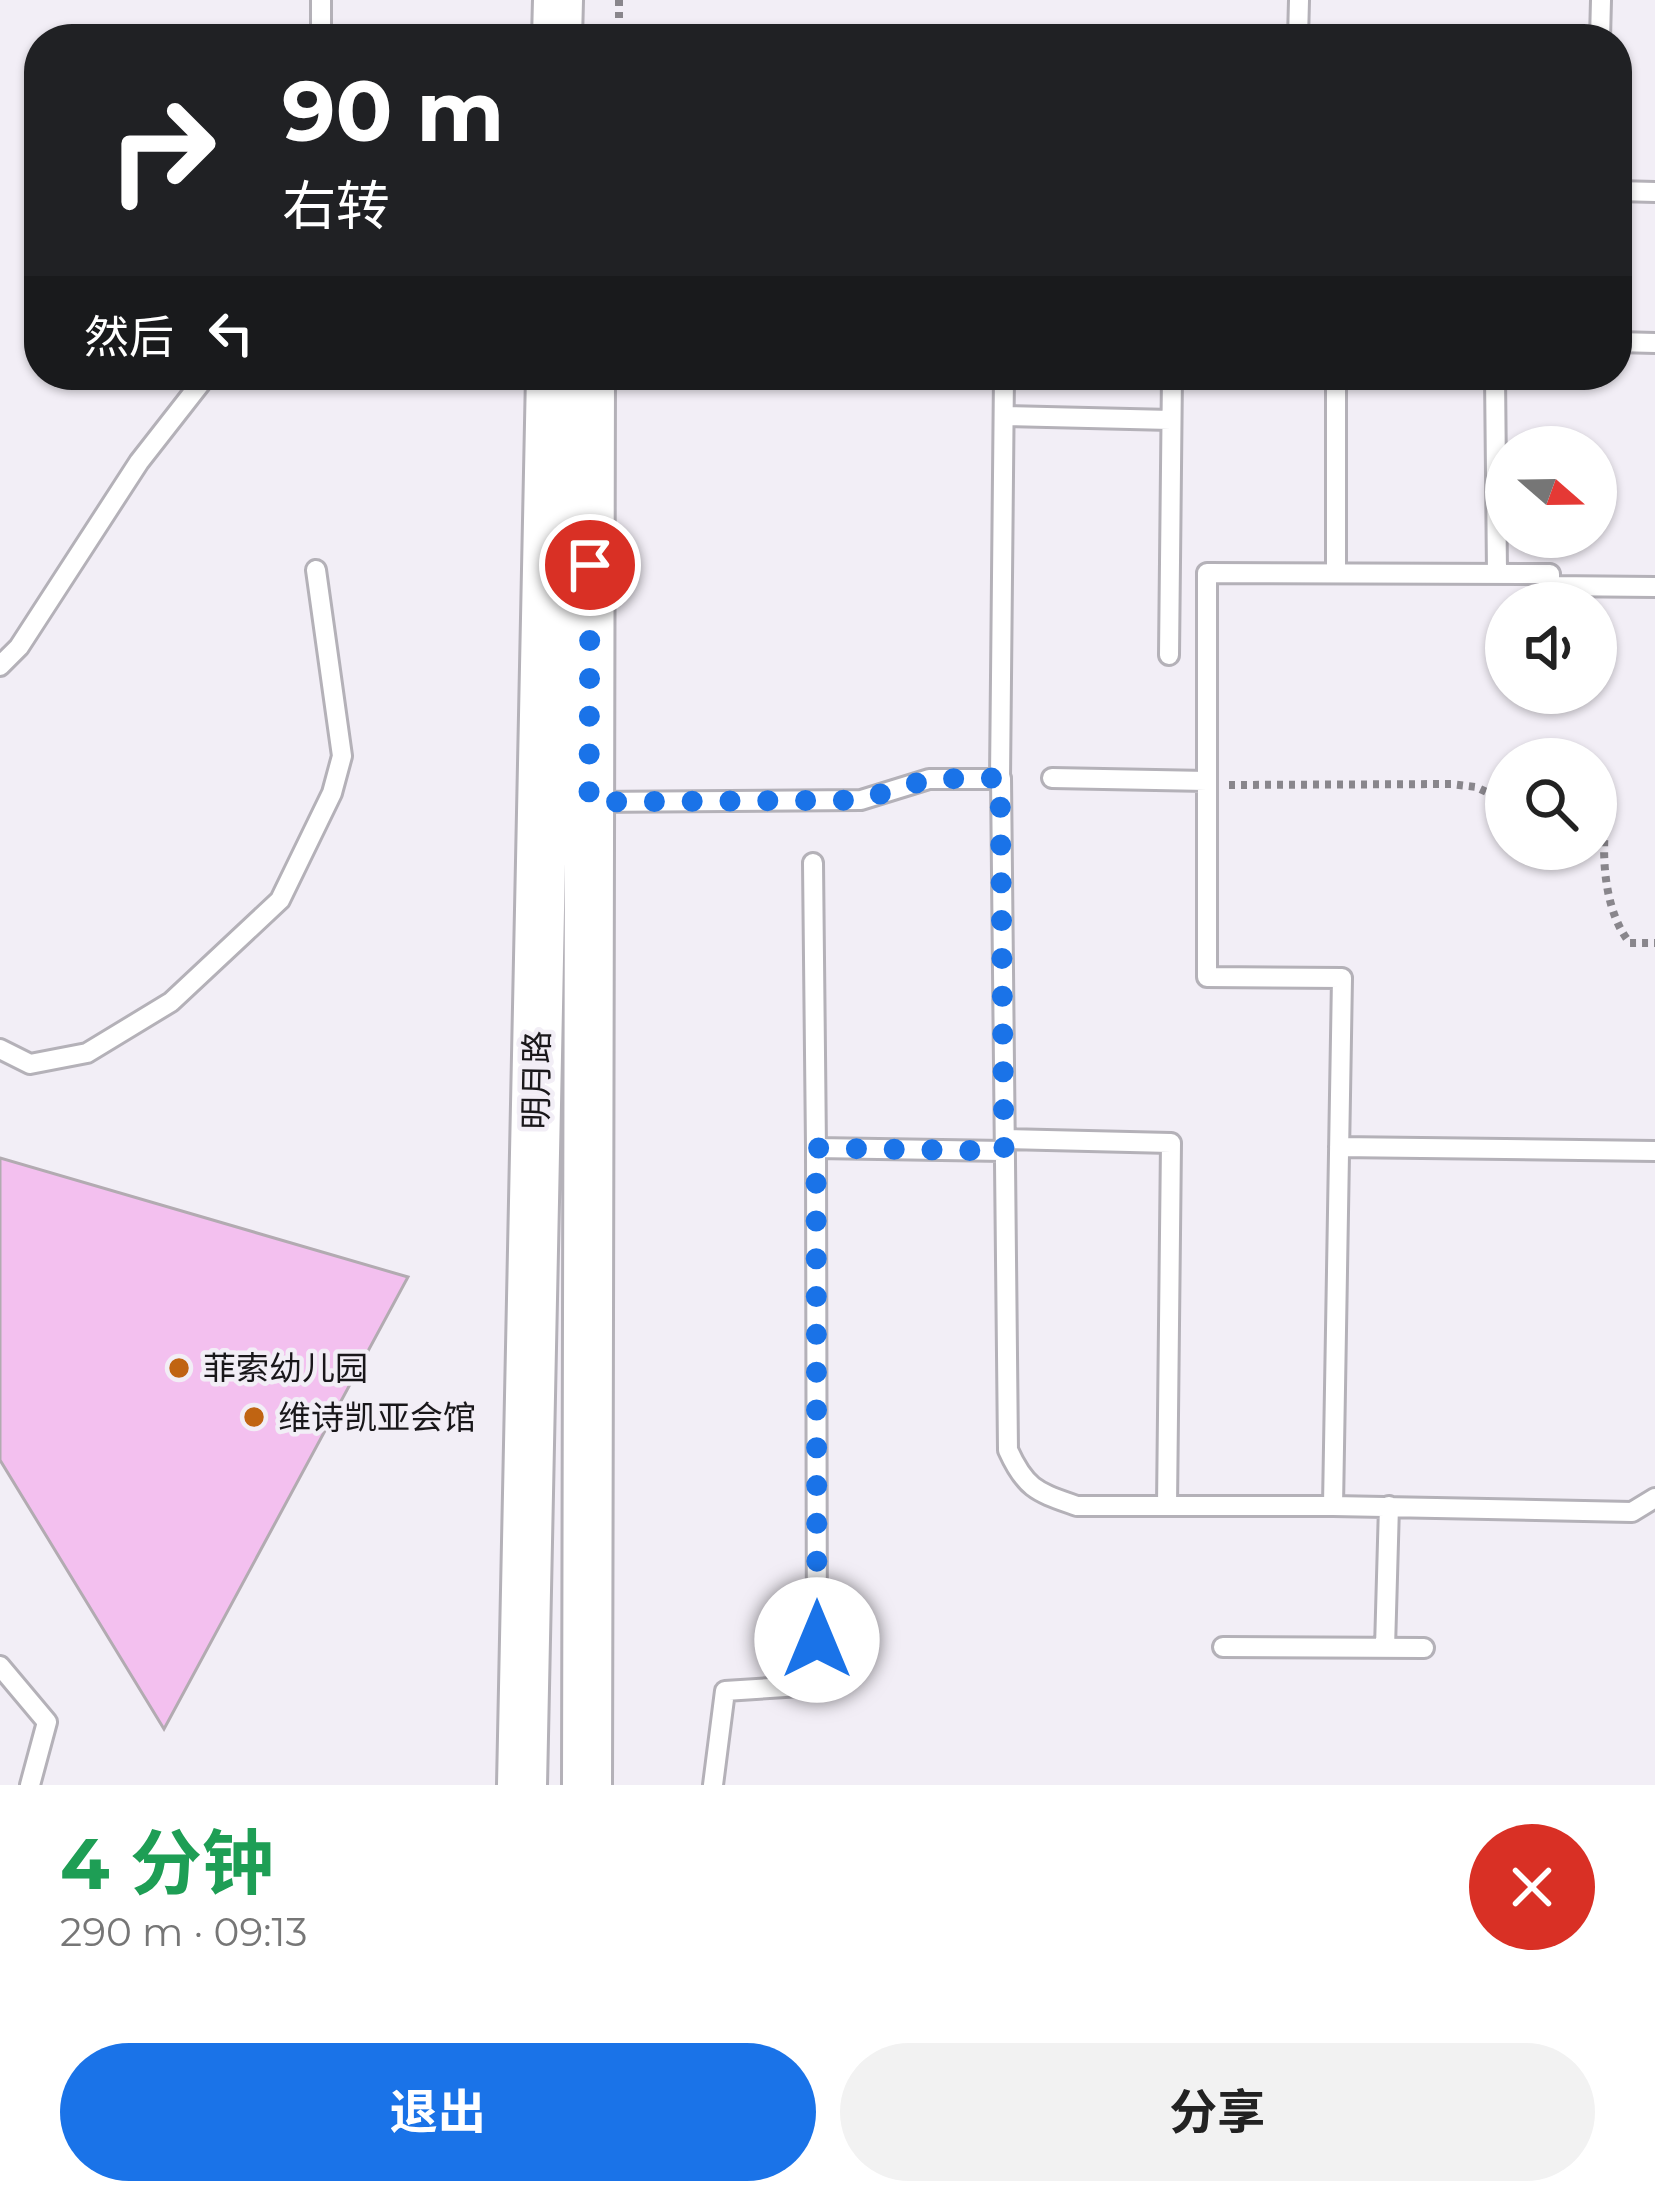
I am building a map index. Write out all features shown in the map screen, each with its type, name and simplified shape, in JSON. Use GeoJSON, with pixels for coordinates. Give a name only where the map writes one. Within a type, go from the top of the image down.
{"type":"FeatureCollection","features":[{"type":"Feature","properties":{"kind":"street","name":"明月路"},"geometry":{"type":"LineString","coordinates":[[522,1785],[550,390]]}},
{"type":"Feature","properties":{"kind":"street","name":"明月路"},"geometry":{"type":"LineString","coordinates":[[587,1785],[590,390]]}},
{"type":"Feature","properties":{"kind":"lane"},"geometry":{"type":"LineString","coordinates":[[0,666],[19,647],[140,462],[195,390]]}},
{"type":"Feature","properties":{"kind":"lane"},"geometry":{"type":"LineString","coordinates":[[1004,390],[1000,778],[1008,1450],[1021,1479],[1077,1506],[1334,1505],[1632,1512],[1655,1498]]}},
{"type":"Feature","properties":{"kind":"lane"},"geometry":{"type":"LineString","coordinates":[[1169,655],[1172,390]]}},
{"type":"Feature","properties":{"kind":"lane"},"geometry":{"type":"LineString","coordinates":[[1336,390],[1336,571]]}},
{"type":"Feature","properties":{"kind":"lane"},"geometry":{"type":"LineString","coordinates":[[1495,390],[1497,572]]}},
{"type":"Feature","properties":{"kind":"lane"},"geometry":{"type":"LineString","coordinates":[[1004,416],[1172,420]]}},
{"type":"Feature","properties":{"kind":"lane"},"geometry":{"type":"LineString","coordinates":[[0,1049],[30,1064],[87,1053],[172,1002],[280,900],[325,809],[342,756],[316,570]]}},
{"type":"Feature","properties":{"kind":"lane"},"geometry":{"type":"LineString","coordinates":[[1334,1505],[1342,978],[1207,977],[1207,573],[1497,572],[1550,574],[1550,586],[1655,586]]}},
{"type":"Feature","properties":{"kind":"lane"},"geometry":{"type":"LineString","coordinates":[[589,802],[861,800],[929,779],[1000,778]]}},
{"type":"Feature","properties":{"kind":"lane"},"geometry":{"type":"LineString","coordinates":[[1052,778],[1207,783]]}},
{"type":"Feature","properties":{"kind":"lane"},"geometry":{"type":"LineString","coordinates":[[713,1785],[724,1690],[817,1685],[813,863]]}},
{"type":"Feature","properties":{"kind":"lane"},"geometry":{"type":"LineString","coordinates":[[816,1148],[1171,1143],[1168,1505]]}},
{"type":"Feature","properties":{"kind":"lane"},"geometry":{"type":"LineString","coordinates":[[1339,1147],[1655,1150]]}},
{"type":"Feature","properties":{"kind":"lane"},"geometry":{"type":"LineString","coordinates":[[1385,1648],[1389,1506]]}},
{"type":"Feature","properties":{"kind":"lane"},"geometry":{"type":"LineString","coordinates":[[1223,1646],[1424,1648]]}},
{"type":"Feature","properties":{"kind":"lane"},"geometry":{"type":"LineString","coordinates":[[0,1666],[47,1722],[30,1785]]}},
{"type":"Feature","properties":{"kind":"path"},"geometry":{"type":"LineString","coordinates":[[1207,783],[1450,784],[1485,792]]}},
{"type":"Feature","properties":{"kind":"path"},"geometry":{"type":"LineString","coordinates":[[1607,870],[1620,931],[1630,944],[1655,943]]}},
{"type":"Feature","properties":{"kind":"building","name":"菲索幼儿园"},"geometry":{"type":"Polygon","coordinates":[[[0,1158],[408,1277],[164,1729],[0,1460],[0,1158]]]}},
{"type":"Feature","properties":{"kind":"place","name":"菲索幼儿园"},"geometry":{"type":"Point","coordinates":[179,1368]}},
{"type":"Feature","properties":{"kind":"place","name":"维诗凯亚会馆"},"geometry":{"type":"Point","coordinates":[254,1417]}},
{"type":"Feature","properties":{"kind":"route"},"geometry":{"type":"LineString","coordinates":[[590,565],[589,802],[861,800],[929,779],[1000,778],[1004,1151],[816,1148],[817,1640]]}}]}
